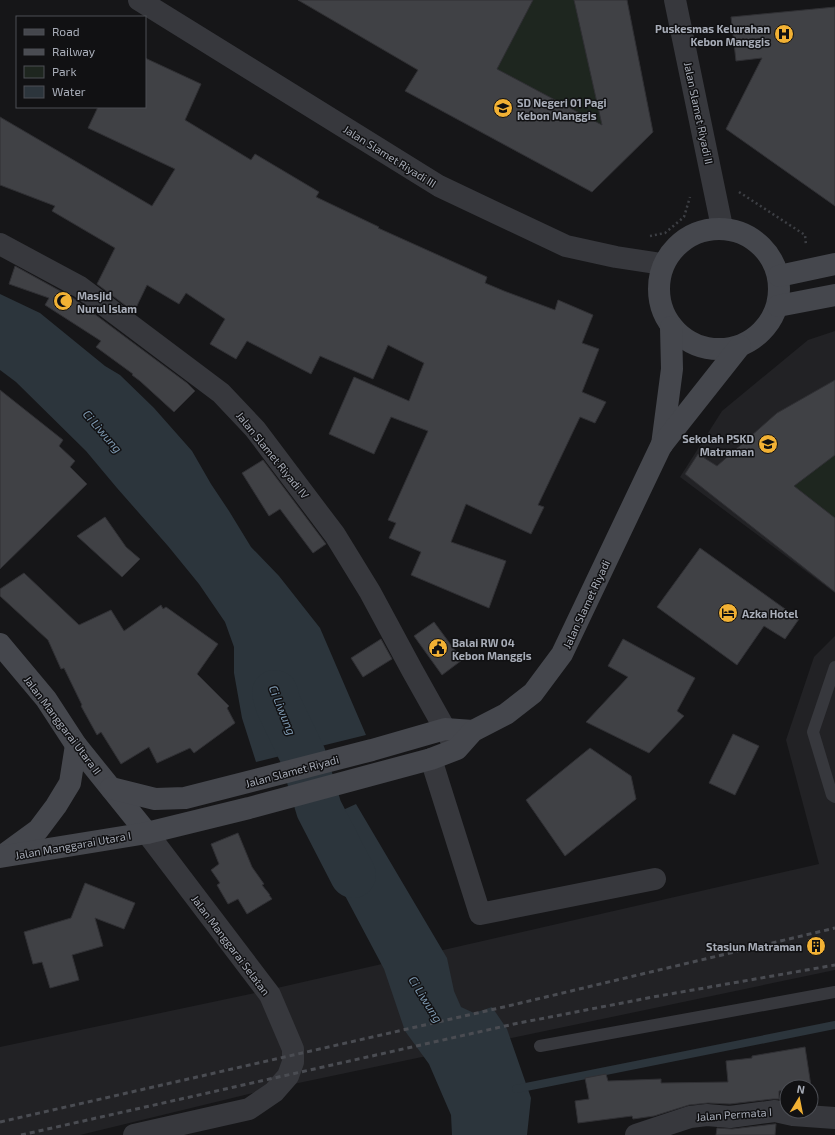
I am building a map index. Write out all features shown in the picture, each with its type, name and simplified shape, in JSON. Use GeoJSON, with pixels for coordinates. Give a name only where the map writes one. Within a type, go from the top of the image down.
{"type":"FeatureCollection","features":[{"type":"Feature","properties":{"kind":"street","name":"Jalan Slamet Riyadi III"},"geometry":{"type":"LineString","coordinates":[[139,0],[439,186],[566,246],[616,257],[662,264]]}},
{"type":"Feature","properties":{"kind":"street","name":"Jalan Slamet Riyadi II"},"geometry":{"type":"LineString","coordinates":[[675,0],[722,227]]}},
{"type":"Feature","properties":{"kind":"street"},"geometry":{"type":"LineString","coordinates":[[722,227],[759,242],[779,276],[778,306],[764,331],[740,346],[715,350],[691,343],[672,327],[660,308],[657,285],[662,264],[686,236],[722,227]]}},
{"type":"Feature","properties":{"kind":"street","name":"Jalan Slamet Riyadi IV"},"geometry":{"type":"LineString","coordinates":[[0,244],[80,287],[221,393],[255,429],[336,535],[370,592],[444,729],[457,750]]}},
{"type":"Feature","properties":{"kind":"street"},"geometry":{"type":"LineString","coordinates":[[779,276],[835,264]]}},
{"type":"Feature","properties":{"kind":"street"},"geometry":{"type":"LineString","coordinates":[[778,306],[835,294]]}},
{"type":"Feature","properties":{"kind":"street","name":"Jalan Slamet Riyadi"},"geometry":{"type":"LineString","coordinates":[[661,446],[672,369],[672,327]]}},
{"type":"Feature","properties":{"kind":"street","name":"Jalan Slamet Riyadi"},"geometry":{"type":"LineString","coordinates":[[457,750],[473,731],[506,714],[533,693],[562,654],[661,446],[740,346]]}},
{"type":"Feature","properties":{"kind":"street","name":"Jalan Manggarai Utara II"},"geometry":{"type":"LineString","coordinates":[[0,644],[46,699],[76,744],[111,788]]}},
{"type":"Feature","properties":{"kind":"street","name":"Jalan Slamet Riyadi"},"geometry":{"type":"LineString","coordinates":[[111,788],[155,799],[185,798],[372,750],[444,729],[473,731]]}},
{"type":"Feature","properties":{"kind":"street"},"geometry":{"type":"LineString","coordinates":[[0,857],[38,830],[56,806],[70,783],[76,744]]}},
{"type":"Feature","properties":{"kind":"street"},"geometry":{"type":"LineString","coordinates":[[147,833],[249,808],[431,759],[457,750]]}},
{"type":"Feature","properties":{"kind":"street"},"geometry":{"type":"LineString","coordinates":[[431,759],[480,914],[655,880]]}},
{"type":"Feature","properties":{"kind":"street","name":"Jalan Manggarai Selatan"},"geometry":{"type":"LineString","coordinates":[[111,788],[270,995],[293,1049],[293,1062],[288,1076],[274,1092],[249,1109],[134,1135]]}},
{"type":"Feature","properties":{"kind":"street","name":"Jalan Manggarai Utara I"},"geometry":{"type":"LineString","coordinates":[[0,857],[147,833]]}},
{"type":"Feature","properties":{"kind":"street","name":"Jalan Permata I"},"geometry":{"type":"LineString","coordinates":[[636,1135],[690,1117],[707,1115],[730,1117],[775,1111],[794,1115],[835,1118]]}},
{"type":"Feature","properties":{"kind":"lane"},"geometry":{"type":"LineString","coordinates":[[835,667],[812,732],[832,795],[835,797]]}},
{"type":"Feature","properties":{"kind":"lane"},"geometry":{"type":"LineString","coordinates":[[540,1046],[835,992]]}},
{"type":"Feature","properties":{"kind":"shaded area","name":"Sekolah PSKD Matraman"},"geometry":{"type":"Polygon","coordinates":[[[835,331],[835,593],[680,477],[722,411],[808,340],[835,331]]]}},
{"type":"Feature","properties":{"kind":"shaded area"},"geometry":{"type":"Polygon","coordinates":[[[835,636],[835,970],[265,1090],[80,1135],[0,1135],[0,1047],[255,993],[819,864],[786,740],[814,657],[835,636]]]}},
{"type":"Feature","properties":{"kind":"green space"},"geometry":{"type":"Polygon","coordinates":[[[533,0],[574,0],[602,125],[497,69],[533,0]]]}},
{"type":"Feature","properties":{"kind":"green space"},"geometry":{"type":"Polygon","coordinates":[[[835,455],[835,518],[794,486],[835,455]]]}},
{"type":"Feature","properties":{"kind":"water"},"geometry":{"type":"Polygon","coordinates":[[[0,294],[40,313],[105,366],[120,375],[154,408],[192,451],[251,547],[279,576],[320,628],[366,735],[256,762],[242,718],[234,673],[234,647],[225,622],[199,584],[86,451],[16,382],[0,370],[0,294]]]}},
{"type":"Feature","properties":{"kind":"water"},"geometry":{"type":"Polygon","coordinates":[[[356,804],[447,958],[454,991],[461,1007],[474,1013],[492,1007],[507,1029],[531,1098],[527,1135],[452,1135],[451,1115],[429,1064],[405,1031],[384,969],[308,826],[356,804]]]}},
{"type":"Feature","properties":{"kind":"building","name":"SD Negeri 01 Pagi Kebon Manggis"},"geometry":{"type":"Polygon","coordinates":[[[298,0],[533,0],[497,69],[602,125],[574,0],[627,0],[653,132],[592,192],[405,91],[418,70],[298,0]]]}},
{"type":"Feature","properties":{"kind":"building"},"geometry":{"type":"Polygon","coordinates":[[[835,7],[835,206],[726,129],[762,58],[736,61],[731,17],[835,7]]]}},
{"type":"Feature","properties":{"kind":"building"},"geometry":{"type":"Polygon","coordinates":[[[146,58],[201,84],[185,120],[251,160],[255,154],[319,192],[316,197],[379,227],[378,228],[487,277],[485,283],[555,310],[558,300],[593,315],[582,343],[599,349],[582,392],[606,402],[595,423],[580,417],[538,505],[544,507],[531,534],[466,504],[451,542],[506,561],[489,608],[411,575],[421,552],[389,538],[396,523],[388,520],[428,431],[391,417],[374,454],[329,434],[354,377],[409,401],[424,363],[388,345],[373,379],[320,356],[311,374],[247,341],[236,359],[210,344],[225,319],[186,293],[179,304],[147,285],[134,312],[97,284],[115,248],[52,211],[55,206],[0,185],[0,117],[152,206],[175,169],[88,128],[98,108],[146,108],[146,58]]]}},
{"type":"Feature","properties":{"kind":"building"},"geometry":{"type":"Polygon","coordinates":[[[15,266],[73,298],[187,383],[195,391],[174,412],[132,375],[133,374],[96,347],[101,341],[45,305],[49,298],[9,284],[15,266]]]}},
{"type":"Feature","properties":{"kind":"building","name":"Sekolah PSKD Matraman"},"geometry":{"type":"Polygon","coordinates":[[[835,380],[835,455],[794,486],[835,518],[835,592],[685,474],[698,454],[717,466],[777,413],[835,380]]]}},
{"type":"Feature","properties":{"kind":"building"},"geometry":{"type":"Polygon","coordinates":[[[0,390],[63,440],[59,446],[75,461],[70,467],[87,484],[0,569],[0,390]]]}},
{"type":"Feature","properties":{"kind":"building"},"geometry":{"type":"Polygon","coordinates":[[[263,460],[326,544],[313,553],[280,509],[269,516],[242,473],[263,460]]]}},
{"type":"Feature","properties":{"kind":"building"},"geometry":{"type":"Polygon","coordinates":[[[105,517],[126,547],[140,559],[122,577],[77,536],[105,517]]]}},
{"type":"Feature","properties":{"kind":"building","name":"Azka Hotel"},"geometry":{"type":"Polygon","coordinates":[[[700,548],[799,619],[785,639],[764,626],[737,665],[657,607],[700,548]]]}},
{"type":"Feature","properties":{"kind":"building"},"geometry":{"type":"Polygon","coordinates":[[[24,573],[79,625],[111,610],[124,631],[161,605],[163,609],[166,607],[218,644],[197,674],[229,706],[227,708],[235,723],[194,753],[190,748],[157,763],[149,747],[121,764],[101,732],[97,735],[81,706],[82,705],[64,668],[61,669],[48,640],[0,596],[0,589],[24,573]]]}},
{"type":"Feature","properties":{"kind":"building","name":"Balai RW 04 Kebon Manggis"},"geometry":{"type":"Polygon","coordinates":[[[434,622],[462,660],[442,675],[414,636],[434,622]]]}},
{"type":"Feature","properties":{"kind":"building"},"geometry":{"type":"Polygon","coordinates":[[[381,639],[392,659],[363,677],[351,658],[381,639]]]}},
{"type":"Feature","properties":{"kind":"building"},"geometry":{"type":"Polygon","coordinates":[[[623,639],[695,678],[677,711],[684,716],[649,753],[586,722],[628,677],[608,666],[623,639]]]}},
{"type":"Feature","properties":{"kind":"building"},"geometry":{"type":"Polygon","coordinates":[[[733,734],[759,746],[735,795],[709,783],[733,734]]]}},
{"type":"Feature","properties":{"kind":"building"},"geometry":{"type":"Polygon","coordinates":[[[590,748],[631,776],[636,799],[565,856],[526,800],[590,748]]]}},
{"type":"Feature","properties":{"kind":"building"},"geometry":{"type":"Polygon","coordinates":[[[238,833],[252,867],[272,899],[247,914],[238,899],[228,904],[217,885],[220,883],[211,870],[219,864],[211,844],[238,833]]]}},
{"type":"Feature","properties":{"kind":"building"},"geometry":{"type":"Polygon","coordinates":[[[85,883],[135,903],[124,929],[95,918],[103,946],[72,955],[79,980],[50,988],[42,962],[33,964],[24,932],[71,918],[85,883]]]}},
{"type":"Feature","properties":{"kind":"building"},"geometry":{"type":"Polygon","coordinates":[[[805,1047],[810,1079],[779,1079],[779,1099],[730,1104],[708,1103],[689,1105],[654,1116],[633,1119],[632,1116],[578,1123],[575,1101],[589,1099],[585,1078],[606,1074],[608,1081],[661,1079],[661,1083],[728,1082],[726,1061],[752,1058],[752,1056],[805,1047]]]}},
{"type":"Feature","properties":{"kind":"building"},"geometry":{"type":"Polygon","coordinates":[[[776,1124],[775,1135],[716,1135],[717,1128],[732,1129],[776,1124]]]}},
{"type":"Feature","properties":{"kind":"waterway","name":"Ci Liwung"},"geometry":{"type":"LineString","coordinates":[[275,693],[278,704],[303,756],[319,809],[353,875]]}},
{"type":"Feature","properties":{"kind":"waterway"},"geometry":{"type":"LineString","coordinates":[[516,1089],[835,1025]]}},
{"type":"Feature","properties":{"kind":"railway"},"geometry":{"type":"LineString","coordinates":[[0,1122],[508,1006],[835,928]]}},
{"type":"Feature","properties":{"kind":"railway"},"geometry":{"type":"LineString","coordinates":[[21,1135],[514,1024],[653,997],[835,965]]}},
{"type":"Feature","properties":{"kind":"place","name":"Puskesmas Kelurahan Kebon Manggis"},"geometry":{"type":"Point","coordinates":[784,34]}},
{"type":"Feature","properties":{"kind":"place","name":"SD Negeri 01 Pagi Kebon Manggis"},"geometry":{"type":"Point","coordinates":[503,108]}},
{"type":"Feature","properties":{"kind":"place","name":"Masjid Nurul Islam"},"geometry":{"type":"Point","coordinates":[63,301]}},
{"type":"Feature","properties":{"kind":"place","name":"Sekolah PSKD Matraman"},"geometry":{"type":"Point","coordinates":[768,444]}},
{"type":"Feature","properties":{"kind":"place","name":"Azka Hotel"},"geometry":{"type":"Point","coordinates":[728,613]}},
{"type":"Feature","properties":{"kind":"place","name":"Balai RW 04 Kebon Manggis"},"geometry":{"type":"Point","coordinates":[438,648]}},
{"type":"Feature","properties":{"kind":"place","name":"Stasiun Matraman"},"geometry":{"type":"Point","coordinates":[816,946]}}]}
